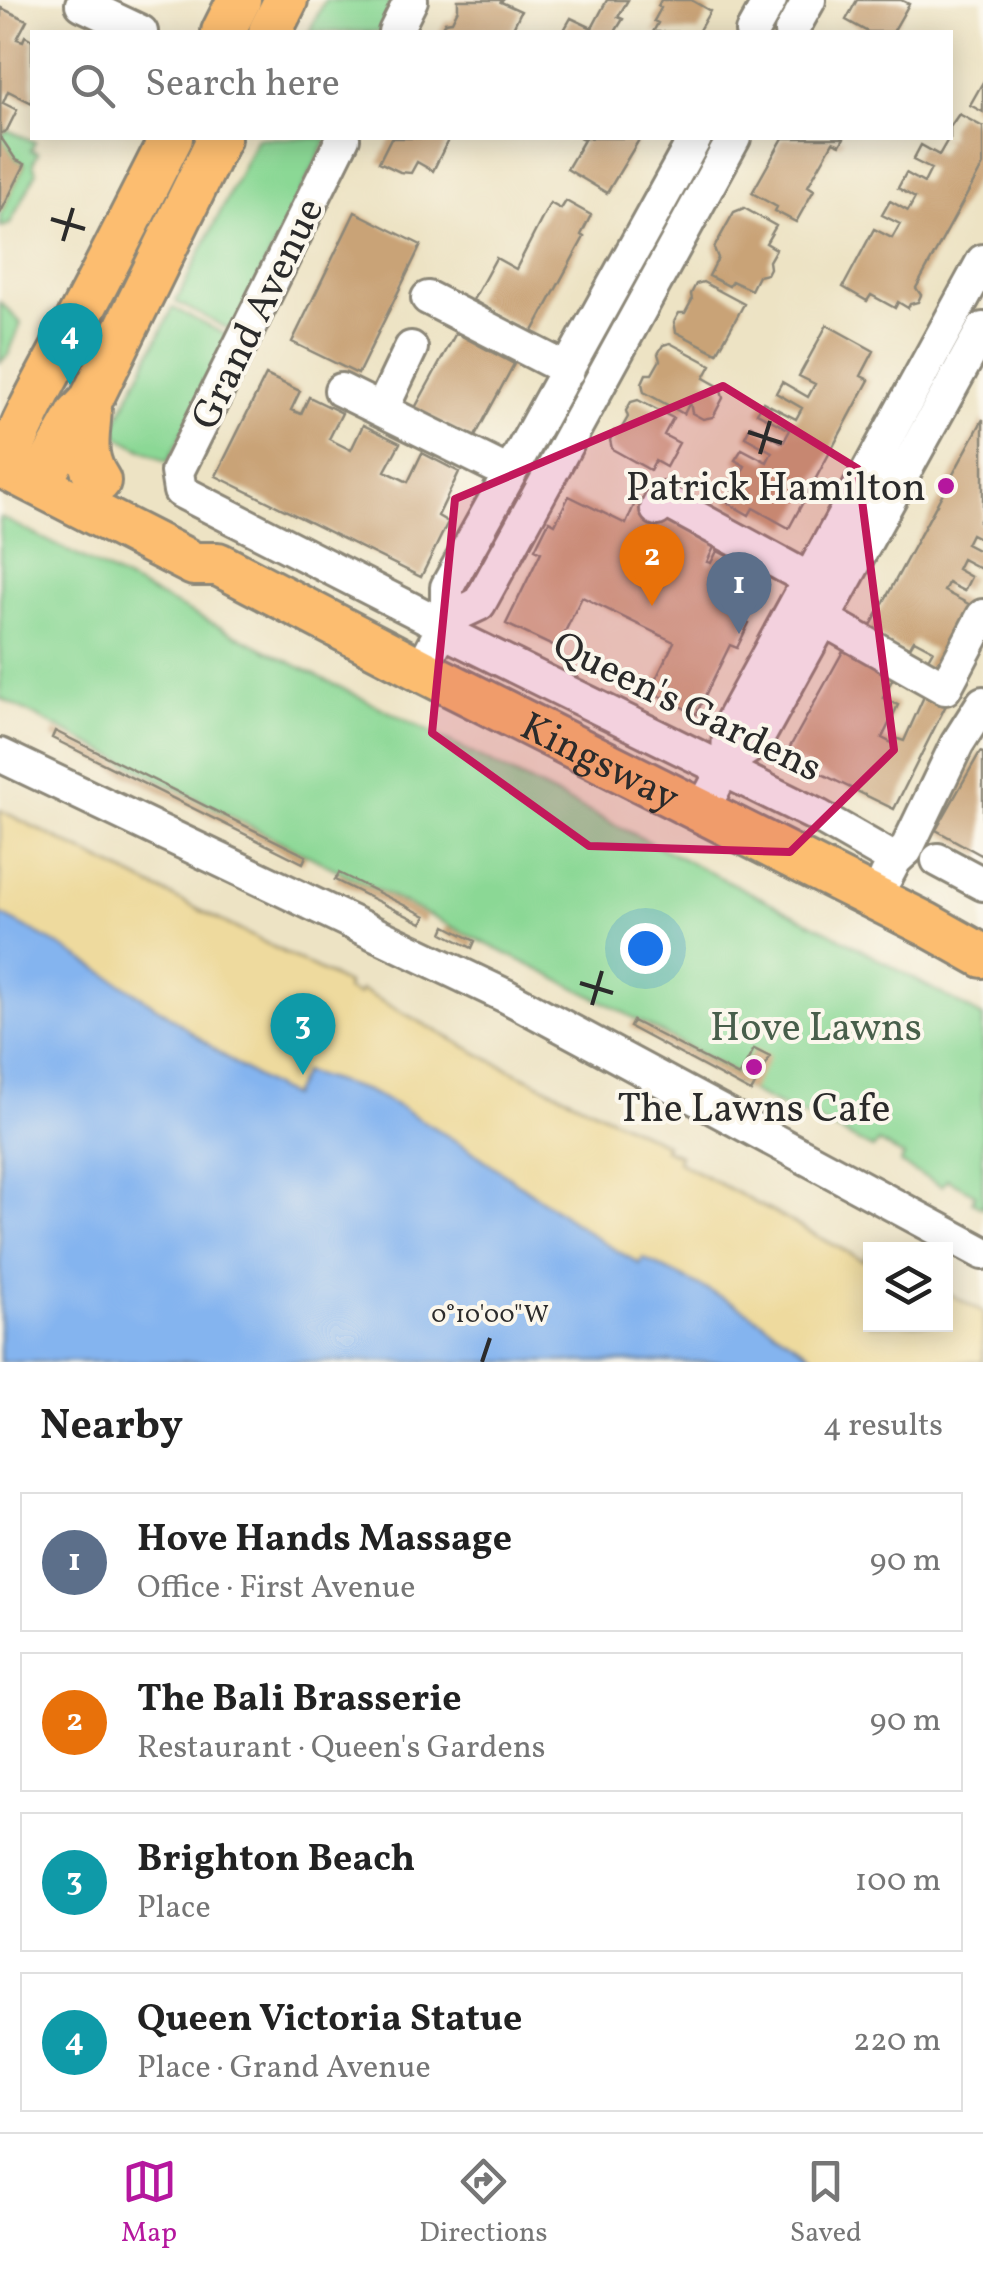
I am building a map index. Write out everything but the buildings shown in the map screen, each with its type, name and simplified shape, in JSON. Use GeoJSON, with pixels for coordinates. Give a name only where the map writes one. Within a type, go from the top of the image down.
{"type":"FeatureCollection","features":[{"type":"Feature","properties":{"kind":"main road"},"geometry":{"type":"LineString","coordinates":[[223,30],[239,0]]}},
{"type":"Feature","properties":{"kind":"main road"},"geometry":{"type":"LineString","coordinates":[[271,30],[286,0]]}},
{"type":"Feature","properties":{"kind":"main road"},"geometry":{"type":"LineString","coordinates":[[19,458],[99,280],[170,140]]}},
{"type":"Feature","properties":{"kind":"main road"},"geometry":{"type":"LineString","coordinates":[[19,458],[90,402],[218,140]]}},
{"type":"Feature","properties":{"kind":"main road"},"geometry":{"type":"LineString","coordinates":[[99,280],[140,300]]}},
{"type":"Feature","properties":{"kind":"main road"},"geometry":{"type":"LineString","coordinates":[[90,402],[86,457],[99,481]]}},
{"type":"Feature","properties":{"kind":"main road","name":"Kingsway"},"geometry":{"type":"LineString","coordinates":[[19,458],[99,481],[207,539],[218,564]]}},
{"type":"Feature","properties":{"kind":"main road","name":"Kingsway"},"geometry":{"type":"LineString","coordinates":[[19,458],[194,564],[218,564],[983,956]]}},
{"type":"Feature","properties":{"kind":"street"},"geometry":{"type":"LineString","coordinates":[[396,30],[411,0]]}},
{"type":"Feature","properties":{"kind":"street"},"geometry":{"type":"LineString","coordinates":[[753,30],[770,0]]}},
{"type":"Feature","properties":{"kind":"street"},"geometry":{"type":"LineString","coordinates":[[792,30],[809,0]]}},
{"type":"Feature","properties":{"kind":"street"},"geometry":{"type":"LineString","coordinates":[[82,4],[137,20]]}},
{"type":"Feature","properties":{"kind":"street","name":"Grand Avenue"},"geometry":{"type":"LineString","coordinates":[[180,491],[178,472],[342,140]]}},
{"type":"Feature","properties":{"kind":"street"},"geometry":{"type":"LineString","coordinates":[[421,670],[444,625],[447,587],[694,140]]}},
{"type":"Feature","properties":{"kind":"street"},"geometry":{"type":"LineString","coordinates":[[444,625],[479,604],[733,140]]}},
{"type":"Feature","properties":{"kind":"street"},"geometry":{"type":"LineString","coordinates":[[823,597],[983,261]]}},
{"type":"Feature","properties":{"kind":"street"},"geometry":{"type":"LineString","coordinates":[[428,298],[568,370]]}},
{"type":"Feature","properties":{"kind":"street"},"geometry":{"type":"LineString","coordinates":[[702,810],[726,765],[729,728],[823,597],[983,329]]}},
{"type":"Feature","properties":{"kind":"street"},"geometry":{"type":"LineString","coordinates":[[382,409],[410,348]]}},
{"type":"Feature","properties":{"kind":"street"},"geometry":{"type":"LineString","coordinates":[[341,390],[509,473]]}},
{"type":"Feature","properties":{"kind":"street"},"geometry":{"type":"LineString","coordinates":[[527,440],[558,457]]}},
{"type":"Feature","properties":{"kind":"street","name":"Queen's Gardens"},"geometry":{"type":"LineString","coordinates":[[180,491],[726,765],[894,860]]}},
{"type":"Feature","properties":{"kind":"street"},"geometry":{"type":"LineString","coordinates":[[657,508],[662,499],[823,597],[945,688],[983,616]]}},
{"type":"Feature","properties":{"kind":"street"},"geometry":{"type":"LineString","coordinates":[[876,898],[894,860],[906,850],[958,744],[983,703]]}},
{"type":"Feature","properties":{"kind":"street"},"geometry":{"type":"LineString","coordinates":[[0,755],[506,996],[983,1253]]}},
{"type":"Feature","properties":{"kind":"street"},"geometry":{"type":"LineString","coordinates":[[938,860],[983,884]]}},
{"type":"Feature","properties":{"kind":"highlighted area"},"geometry":{"type":"Polygon","coordinates":[[[723,386],[858,469],[894,750],[790,852],[589,846],[432,733],[455,499],[723,386]]]}},
{"type":"Feature","properties":{"kind":"green space"},"geometry":{"type":"Polygon","coordinates":[[[325,0],[396,0],[381,30],[310,30],[325,0]]]}},
{"type":"Feature","properties":{"kind":"green space"},"geometry":{"type":"Polygon","coordinates":[[[7,130],[35,142],[31,150],[38,153],[33,163],[36,173],[10,224],[2,227],[0,214],[25,164],[16,160],[0,137],[7,130]]]}},
{"type":"Feature","properties":{"kind":"green space"},"geometry":{"type":"Polygon","coordinates":[[[256,140],[327,140],[233,331],[176,302],[256,140]]]}},
{"type":"Feature","properties":{"kind":"green space"},"geometry":{"type":"Polygon","coordinates":[[[0,302],[21,323],[8,355],[0,362],[0,302]]]}},
{"type":"Feature","properties":{"kind":"green space"},"geometry":{"type":"Polygon","coordinates":[[[173,308],[230,337],[168,462],[120,438],[115,428],[173,308]]]}},
{"type":"Feature","properties":{"kind":"green space","name":"Hove Lawns"},"geometry":{"type":"Polygon","coordinates":[[[0,517],[837,936],[983,1017],[983,1208],[972,1202],[975,1194],[947,1179],[942,1186],[900,1164],[904,1156],[878,1142],[873,1149],[813,1118],[792,1112],[735,1083],[739,1075],[606,1003],[0,698],[0,517]]]}},
{"type":"Feature","properties":{"kind":"sand"},"geometry":{"type":"Polygon","coordinates":[[[0,810],[347,984],[346,990],[358,995],[361,990],[494,1062],[666,1144],[664,1149],[679,1155],[677,1161],[863,1260],[863,1332],[953,1332],[953,1296],[983,1312],[983,1362],[691,1362],[0,1023],[0,810]]]}},
{"type":"Feature","properties":{"kind":"water"},"geometry":{"type":"Polygon","coordinates":[[[0,914],[102,972],[273,1087],[291,1096],[303,1072],[367,1091],[398,1106],[469,1149],[602,1242],[640,1264],[643,1258],[734,1303],[824,1362],[0,1362],[0,914]]]}},
{"type":"Feature","properties":{"kind":"place","name":"Queen Victoria Statue"},"geometry":{"type":"Point","coordinates":[70,385]}},
{"type":"Feature","properties":{"kind":"place","name":"Patrick Hamilton"},"geometry":{"type":"Point","coordinates":[946,486]}},
{"type":"Feature","properties":{"kind":"place","name":"The Bali Brasserie"},"geometry":{"type":"Point","coordinates":[652,606]}},
{"type":"Feature","properties":{"kind":"place","name":"Hove Hands Massage"},"geometry":{"type":"Point","coordinates":[739,634]}},
{"type":"Feature","properties":{"kind":"place","name":"The Lawns Cafe"},"geometry":{"type":"Point","coordinates":[754,1067]}},
{"type":"Feature","properties":{"kind":"place","name":"Brighton Beach"},"geometry":{"type":"Point","coordinates":[303,1075]}}]}
